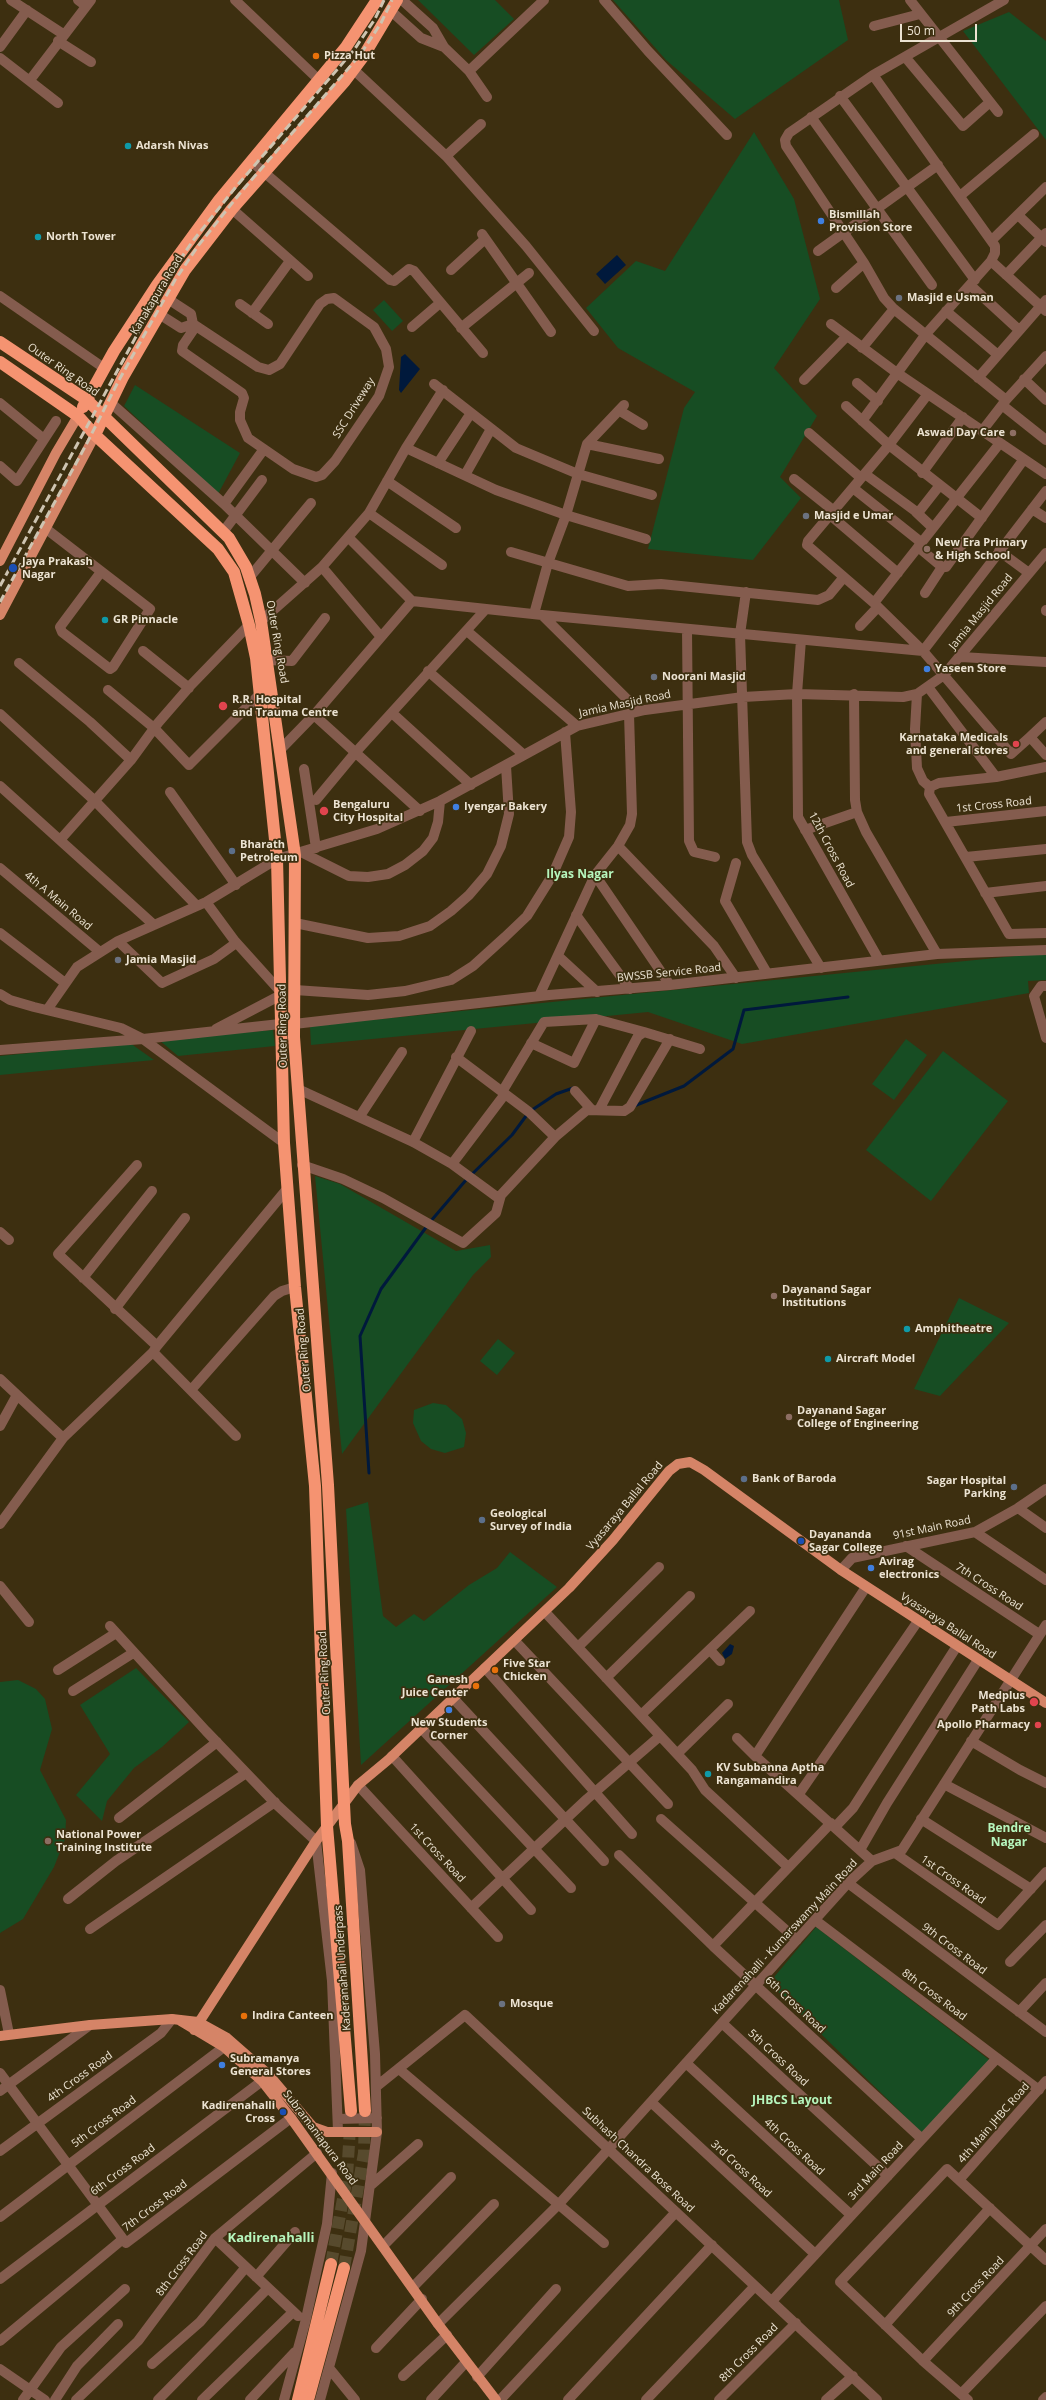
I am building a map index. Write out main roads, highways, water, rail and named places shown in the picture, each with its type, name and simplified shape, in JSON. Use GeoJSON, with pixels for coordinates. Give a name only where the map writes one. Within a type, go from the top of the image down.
{"type":"FeatureCollection","features":[{"type":"Feature","properties":{"kind":"highway","name":"Kanakapura Road"},"geometry":{"type":"LineString","coordinates":[[78,416],[104,368],[157,284],[219,200],[320,81],[346,47],[377,0]]}},
{"type":"Feature","properties":{"kind":"highway","name":"Kanakapura Road"},"geometry":{"type":"LineString","coordinates":[[95,435],[105,418],[123,377],[185,270],[232,209],[265,173],[353,69],[394,5]]}},
{"type":"Feature","properties":{"kind":"highway","name":"Outer Ring Road"},"geometry":{"type":"LineString","coordinates":[[0,342],[87,400],[222,532],[232,544],[249,578],[255,623],[259,695],[277,859],[279,993],[284,1143],[295,1288],[315,1486],[327,1826]]}},
{"type":"Feature","properties":{"kind":"highway","name":"Outer Ring Road"},"geometry":{"type":"LineString","coordinates":[[0,362],[78,416],[95,435],[218,549],[234,572],[255,623],[267,660],[280,750],[299,854],[295,923],[294,1024],[302,1165],[328,1485],[345,1824]]}},
{"type":"Feature","properties":{"kind":"highway","name":"Kaderanahali Underpass"},"geometry":{"type":"LineString","coordinates":[[345,1824],[348,1841],[365,2111]]}},
{"type":"Feature","properties":{"kind":"highway","name":"Kaderanahali Underpass"},"geometry":{"type":"LineString","coordinates":[[327,1826],[351,2111]]}},
{"type":"Feature","properties":{"kind":"highway"},"geometry":{"type":"LineString","coordinates":[[298,2400],[330,2264]]}},
{"type":"Feature","properties":{"kind":"highway"},"geometry":{"type":"LineString","coordinates":[[308,2400],[344,2268]]}},
{"type":"Feature","properties":{"kind":"main road","name":"Kanakapura Road"},"geometry":{"type":"LineString","coordinates":[[0,561],[58,449],[78,416]]}},
{"type":"Feature","properties":{"kind":"main road","name":"Kanakapura Road"},"geometry":{"type":"LineString","coordinates":[[0,616],[95,435]]}},
{"type":"Feature","properties":{"kind":"main road","name":"Vyasaraya Ballal Road"},"geometry":{"type":"LineString","coordinates":[[196,2026],[316,1841],[358,1785],[392,1756],[452,1697],[515,1642],[613,1540],[669,1471],[684,1463],[690,1462],[704,1470],[841,1570],[1046,1703]]}},
{"type":"Feature","properties":{"kind":"main road"},"geometry":{"type":"LineString","coordinates":[[5,2035],[90,2025],[175,2020],[228,2038],[268,2074],[313,2127],[327,2132],[377,2132]]}},
{"type":"Feature","properties":{"kind":"main road","name":"Subramaniapura Road"},"geometry":{"type":"LineString","coordinates":[[196,2026],[224,2047],[262,2081],[332,2173],[422,2299],[438,2324],[496,2400]]}},
{"type":"Feature","properties":{"kind":"water"},"geometry":{"type":"Polygon","coordinates":[[[617,255],[626,265],[605,284],[596,274],[617,255]]]}},
{"type":"Feature","properties":{"kind":"water"},"geometry":{"type":"Polygon","coordinates":[[[405,354],[420,369],[401,393],[399,390],[401,357],[405,354]]]}},
{"type":"Feature","properties":{"kind":"water"},"geometry":{"type":"Polygon","coordinates":[[[730,1644],[734,1646],[732,1654],[725,1659],[722,1653],[730,1644]]]}},
{"type":"Feature","properties":{"kind":"waterway"},"geometry":{"type":"LineString","coordinates":[[634,1106],[684,1086],[733,1049],[744,1010],[848,997]]}},
{"type":"Feature","properties":{"kind":"waterway"},"geometry":{"type":"LineString","coordinates":[[430,1222],[466,1180],[512,1135],[529,1112],[556,1094],[573,1088]]}},
{"type":"Feature","properties":{"kind":"waterway"},"geometry":{"type":"LineString","coordinates":[[369,1473],[360,1336],[381,1289],[427,1226]]}},
{"type":"Feature","properties":{"kind":"tunnel"},"geometry":{"type":"LineString","coordinates":[[331,2264],[347,2177],[351,2111]]}},
{"type":"Feature","properties":{"kind":"tunnel"},"geometry":{"type":"LineString","coordinates":[[344,2268],[364,2153],[365,2111]]}},
{"type":"Feature","properties":{"kind":"railway"},"geometry":{"type":"LineString","coordinates":[[0,586],[169,276],[192,242],[235,188],[354,50],[375,19],[384,0]]}},
{"type":"Feature","properties":{"kind":"railway"},"geometry":{"type":"LineString","coordinates":[[0,602],[86,445],[119,380],[175,280],[198,246],[241,192],[360,55],[381,23],[392,0]]}},
{"type":"Feature","properties":{"kind":"place","name":"Pizza Hut"},"geometry":{"type":"Point","coordinates":[316,56]}},
{"type":"Feature","properties":{"kind":"place","name":"Adarsh Nivas"},"geometry":{"type":"Point","coordinates":[128,146]}},
{"type":"Feature","properties":{"kind":"place","name":"Bismillah Provision Store"},"geometry":{"type":"Point","coordinates":[821,221]}},
{"type":"Feature","properties":{"kind":"place","name":"North Tower"},"geometry":{"type":"Point","coordinates":[38,237]}},
{"type":"Feature","properties":{"kind":"place","name":"Masjid e Usman"},"geometry":{"type":"Point","coordinates":[899,298]}},
{"type":"Feature","properties":{"kind":"place","name":"Aswad Day Care"},"geometry":{"type":"Point","coordinates":[1013,433]}},
{"type":"Feature","properties":{"kind":"place","name":"Masjid e Umar"},"geometry":{"type":"Point","coordinates":[806,516]}},
{"type":"Feature","properties":{"kind":"place","name":"New Era Primary & High School"},"geometry":{"type":"Point","coordinates":[927,549]}},
{"type":"Feature","properties":{"kind":"place","name":"Jaya Prakash Nagar"},"geometry":{"type":"Point","coordinates":[13,568]}},
{"type":"Feature","properties":{"kind":"place","name":"GR Pinnacle"},"geometry":{"type":"Point","coordinates":[105,620]}},
{"type":"Feature","properties":{"kind":"place","name":"Yaseen Store"},"geometry":{"type":"Point","coordinates":[927,669]}},
{"type":"Feature","properties":{"kind":"place","name":"Noorani Masjid"},"geometry":{"type":"Point","coordinates":[654,677]}},
{"type":"Feature","properties":{"kind":"place","name":"R.R. Hospital and Trauma Centre"},"geometry":{"type":"Point","coordinates":[223,706]}},
{"type":"Feature","properties":{"kind":"place","name":"Karnataka Medicals and general stores"},"geometry":{"type":"Point","coordinates":[1016,744]}},
{"type":"Feature","properties":{"kind":"place","name":"Iyengar Bakery"},"geometry":{"type":"Point","coordinates":[456,807]}},
{"type":"Feature","properties":{"kind":"place","name":"Bengaluru City Hospital"},"geometry":{"type":"Point","coordinates":[324,811]}},
{"type":"Feature","properties":{"kind":"place","name":"Bharath Petroleum"},"geometry":{"type":"Point","coordinates":[232,851]}},
{"type":"Feature","properties":{"kind":"place","name":"Jamia Masjid"},"geometry":{"type":"Point","coordinates":[118,960]}},
{"type":"Feature","properties":{"kind":"place","name":"Dayanand Sagar Institutions"},"geometry":{"type":"Point","coordinates":[774,1296]}},
{"type":"Feature","properties":{"kind":"place","name":"Amphitheatre"},"geometry":{"type":"Point","coordinates":[907,1329]}},
{"type":"Feature","properties":{"kind":"place","name":"Aircraft Model"},"geometry":{"type":"Point","coordinates":[828,1359]}},
{"type":"Feature","properties":{"kind":"place","name":"Dayanand Sagar College of Engineering"},"geometry":{"type":"Point","coordinates":[789,1417]}},
{"type":"Feature","properties":{"kind":"place","name":"Bank of Baroda"},"geometry":{"type":"Point","coordinates":[744,1479]}},
{"type":"Feature","properties":{"kind":"place","name":"Sagar Hospital Parking"},"geometry":{"type":"Point","coordinates":[1014,1487]}},
{"type":"Feature","properties":{"kind":"place","name":"Geological Survey of India"},"geometry":{"type":"Point","coordinates":[482,1520]}},
{"type":"Feature","properties":{"kind":"place","name":"Dayananda Sagar College"},"geometry":{"type":"Point","coordinates":[801,1541]}},
{"type":"Feature","properties":{"kind":"place","name":"Avirag electronics"},"geometry":{"type":"Point","coordinates":[871,1568]}},
{"type":"Feature","properties":{"kind":"place","name":"Five Star Chicken"},"geometry":{"type":"Point","coordinates":[495,1670]}},
{"type":"Feature","properties":{"kind":"place","name":"Ganesh Juice Center"},"geometry":{"type":"Point","coordinates":[476,1686]}},
{"type":"Feature","properties":{"kind":"place","name":"Medplus Path Labs"},"geometry":{"type":"Point","coordinates":[1034,1702]}},
{"type":"Feature","properties":{"kind":"place","name":"New Students Corner"},"geometry":{"type":"Point","coordinates":[449,1710]}},
{"type":"Feature","properties":{"kind":"place","name":"Apollo Pharmacy"},"geometry":{"type":"Point","coordinates":[1038,1725]}},
{"type":"Feature","properties":{"kind":"place","name":"KV Subbanna Aptha Rangamandira"},"geometry":{"type":"Point","coordinates":[708,1774]}},
{"type":"Feature","properties":{"kind":"place","name":"National Power Training Institute"},"geometry":{"type":"Point","coordinates":[48,1841]}},
{"type":"Feature","properties":{"kind":"place","name":"Mosque"},"geometry":{"type":"Point","coordinates":[502,2004]}},
{"type":"Feature","properties":{"kind":"place","name":"Indira Canteen"},"geometry":{"type":"Point","coordinates":[244,2016]}},
{"type":"Feature","properties":{"kind":"place","name":"Subramanya General Stores"},"geometry":{"type":"Point","coordinates":[222,2065]}},
{"type":"Feature","properties":{"kind":"place","name":"Kadirenahalli Cross"},"geometry":{"type":"Point","coordinates":[283,2112]}},
{"type":"Feature","properties":{"kind":"district","name":"Ilyas Nagar"},"geometry":{"type":"Point","coordinates":[580,875]}},
{"type":"Feature","properties":{"kind":"district","name":"Bendre Nagar"},"geometry":{"type":"Point","coordinates":[1009,1836]}},
{"type":"Feature","properties":{"kind":"district","name":"JHBCS Layout"},"geometry":{"type":"Point","coordinates":[792,2101]}},
{"type":"Feature","properties":{"kind":"district","name":"Kadirenahalli"},"geometry":{"type":"Point","coordinates":[271,2238]}}]}
